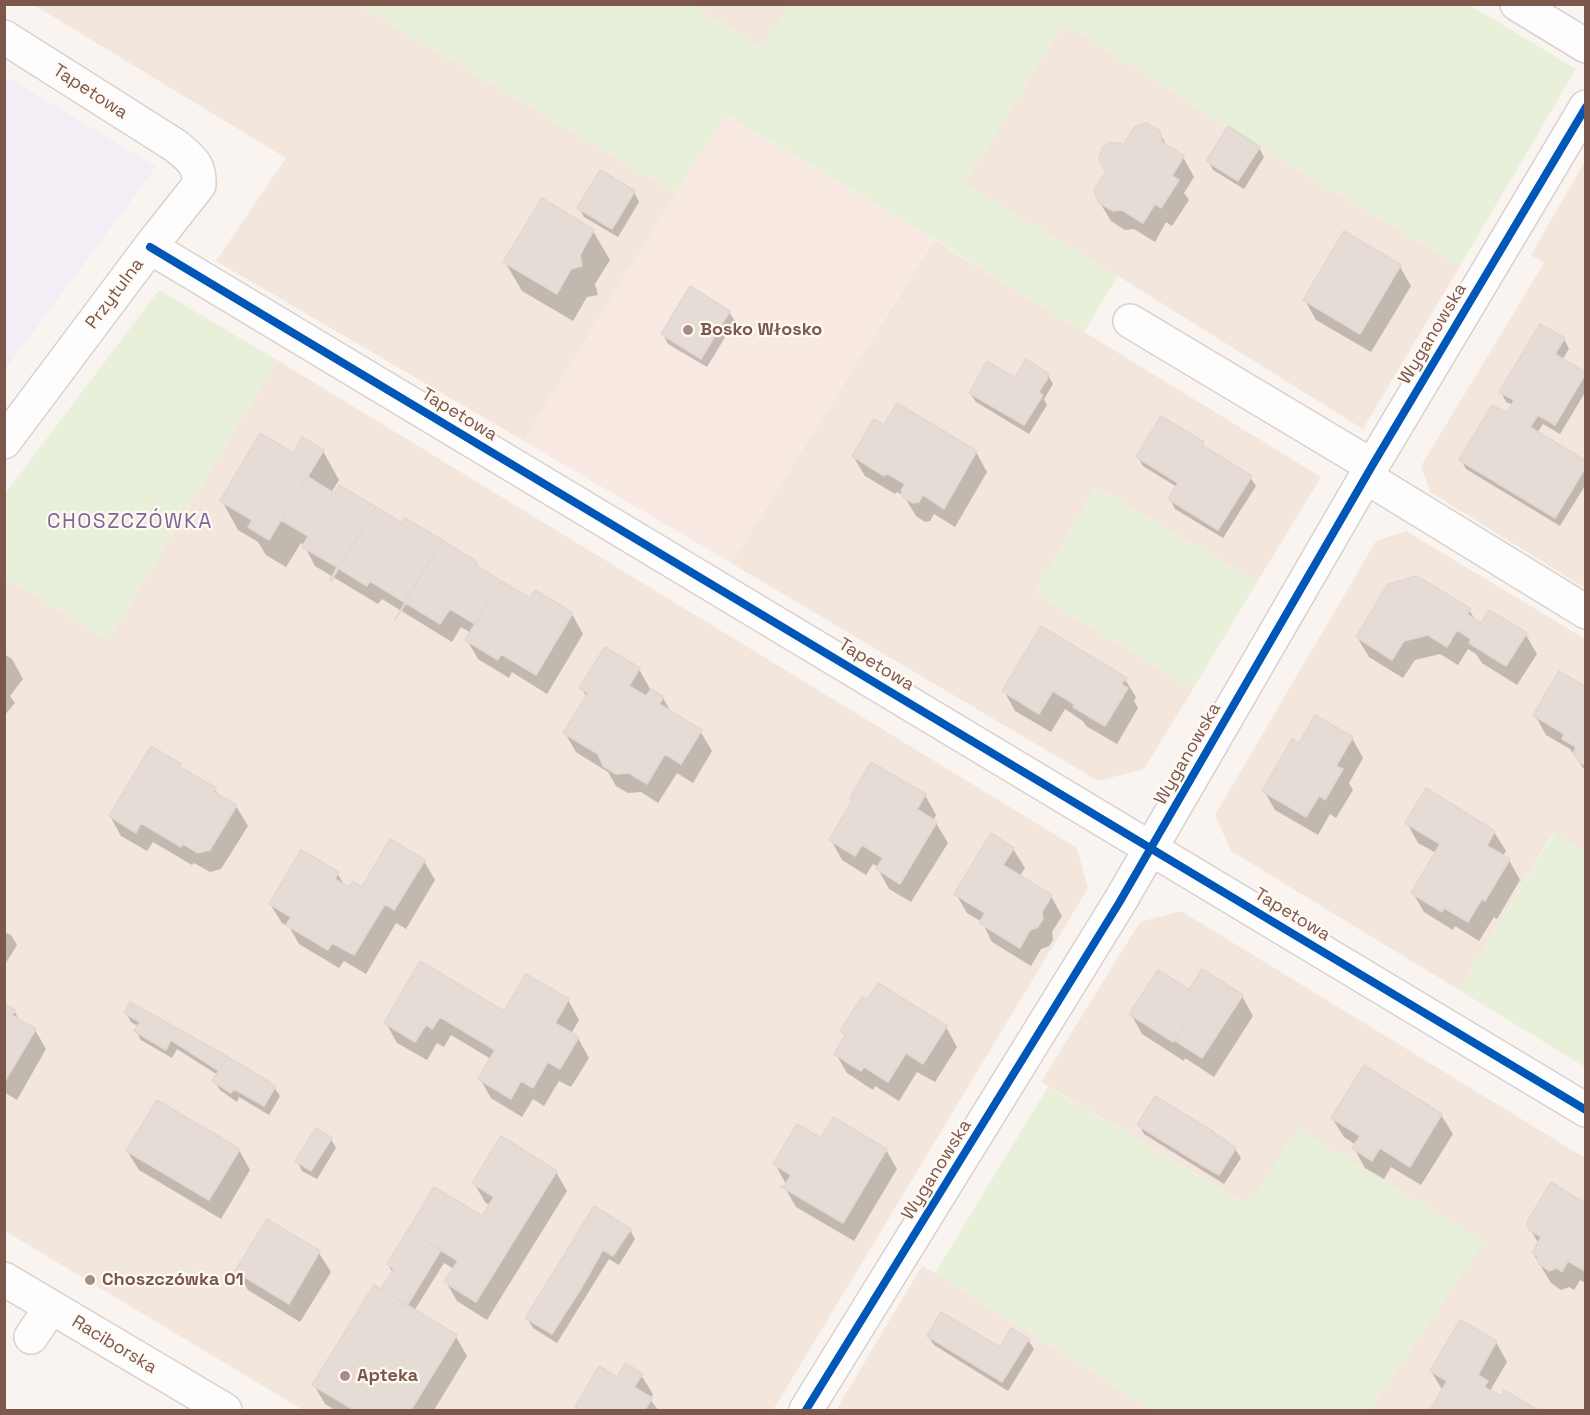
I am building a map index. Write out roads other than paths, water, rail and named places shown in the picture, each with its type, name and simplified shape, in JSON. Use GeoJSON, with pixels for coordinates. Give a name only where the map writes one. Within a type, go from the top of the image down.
{"type":"FeatureCollection","features":[{"type":"Feature","properties":{"kind":"street"},"geometry":{"type":"LineString","coordinates":[[1517,4],[1586,46]]}},
{"type":"Feature","properties":{"kind":"street","name":"Tapetowa"},"geometry":{"type":"LineString","coordinates":[[4,37],[176,146]]}},
{"type":"Feature","properties":{"kind":"street","name":"Wyganowska"},"geometry":{"type":"LineString","coordinates":[[806,1410],[1152,848],[1369,471],[1586,107]]}},
{"type":"Feature","properties":{"kind":"street","name":"Przytulna"},"geometry":{"type":"LineString","coordinates":[[4,442],[199,185],[200,172],[193,161],[176,146]]}},
{"type":"Feature","properties":{"kind":"street","name":"Tapetowa"},"geometry":{"type":"LineString","coordinates":[[150,247],[1586,1110]]}},
{"type":"Feature","properties":{"kind":"street"},"geometry":{"type":"LineString","coordinates":[[1130,321],[1369,471],[1586,612]]}},
{"type":"Feature","properties":{"kind":"street","name":"Raciborska"},"geometry":{"type":"LineString","coordinates":[[4,1279],[225,1410]]}},
{"type":"Feature","properties":{"kind":"street"},"geometry":{"type":"LineString","coordinates":[[32,1337],[51,1307]]}},
{"type":"Feature","properties":{"kind":"place","name":"Bosko Włosko"},"geometry":{"type":"Point","coordinates":[688,330]}},
{"type":"Feature","properties":{"kind":"place","name":"Choszczówka 01"},"geometry":{"type":"Point","coordinates":[90,1280]}},
{"type":"Feature","properties":{"kind":"place","name":"Apteka"},"geometry":{"type":"Point","coordinates":[345,1376]}},
{"type":"Feature","properties":{"kind":"district","name":"CHOSZCZÓWKA"},"geometry":{"type":"Point","coordinates":[130,522]}}]}
